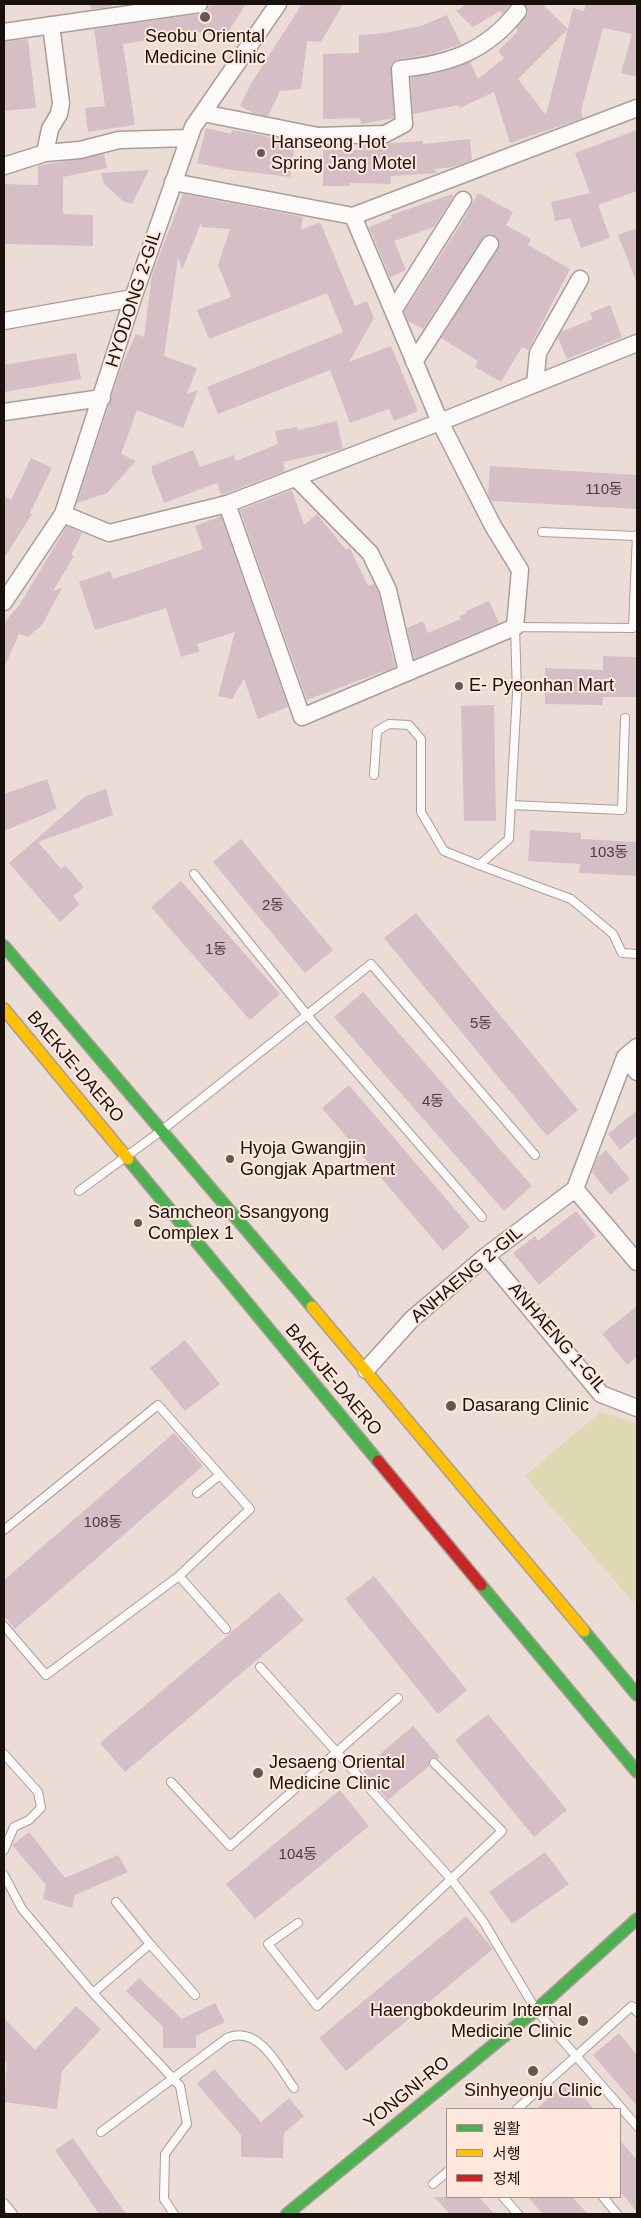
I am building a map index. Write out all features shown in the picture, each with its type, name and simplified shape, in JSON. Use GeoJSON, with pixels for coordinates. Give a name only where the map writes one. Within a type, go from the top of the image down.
{"type":"FeatureCollection","features":[{"type":"Feature","properties":{"kind":"street"},"geometry":{"type":"LineString","coordinates":[[4,32],[199,4]]}},
{"type":"Feature","properties":{"kind":"street","name":"HYODONG 2-GIL"},"geometry":{"type":"LineString","coordinates":[[4,602],[63,514],[133,298],[193,127],[278,4]]}},
{"type":"Feature","properties":{"kind":"street"},"geometry":{"type":"LineString","coordinates":[[203,113],[318,136],[385,134],[404,124],[400,69],[433,65],[462,55],[485,44],[505,27],[518,11]]}},
{"type":"Feature","properties":{"kind":"street"},"geometry":{"type":"LineString","coordinates":[[44,153],[50,129],[59,114],[61,103],[51,24]]}},
{"type":"Feature","properties":{"kind":"street"},"geometry":{"type":"LineString","coordinates":[[173,182],[353,216],[637,108]]}},
{"type":"Feature","properties":{"kind":"street"},"geometry":{"type":"LineString","coordinates":[[4,166],[44,153],[80,150],[119,140],[189,138]]}},
{"type":"Feature","properties":{"kind":"street"},"geometry":{"type":"LineString","coordinates":[[393,311],[463,200]]}},
{"type":"Feature","properties":{"kind":"street"},"geometry":{"type":"LineString","coordinates":[[227,504],[302,717],[515,627],[520,570],[493,526],[440,422],[353,216]]}},
{"type":"Feature","properties":{"kind":"street"},"geometry":{"type":"LineString","coordinates":[[414,362],[490,244]]}},
{"type":"Feature","properties":{"kind":"street"},"geometry":{"type":"LineString","coordinates":[[535,384],[538,352],[580,279]]}},
{"type":"Feature","properties":{"kind":"street"},"geometry":{"type":"LineString","coordinates":[[4,321],[133,298]]}},
{"type":"Feature","properties":{"kind":"street"},"geometry":{"type":"LineString","coordinates":[[63,514],[108,533],[227,504],[535,384],[635,348]]}},
{"type":"Feature","properties":{"kind":"street"},"geometry":{"type":"LineString","coordinates":[[4,412],[102,398]]}},
{"type":"Feature","properties":{"kind":"street"},"geometry":{"type":"LineString","coordinates":[[297,478],[370,553],[388,590],[407,672]]}},
{"type":"Feature","properties":{"kind":"street","name":"BAEKJE-DAERO"},"geometry":{"type":"LineString","coordinates":[[4,946],[366,1370],[637,1695]]}},
{"type":"Feature","properties":{"kind":"street","name":"BAEKJE-DAERO"},"geometry":{"type":"LineString","coordinates":[[4,1008],[323,1396],[637,1772]]}},
{"type":"Feature","properties":{"kind":"street"},"geometry":{"type":"LineString","coordinates":[[631,1052],[637,1072]]}},
{"type":"Feature","properties":{"kind":"street"},"geometry":{"type":"LineString","coordinates":[[631,1052],[575,1189],[637,1262]]}},
{"type":"Feature","properties":{"kind":"street","name":"ANHAENG 2-GIL"},"geometry":{"type":"LineString","coordinates":[[366,1370],[412,1319],[486,1256],[575,1189]]}},
{"type":"Feature","properties":{"kind":"street","name":"ANHAENG 1-GIL"},"geometry":{"type":"LineString","coordinates":[[486,1256],[601,1394],[637,1408]]}},
{"type":"Feature","properties":{"kind":"street","name":"YONGNI-RO"},"geometry":{"type":"LineString","coordinates":[[287,2214],[536,2010],[637,1919]]}},
{"type":"Feature","properties":{"kind":"lane"},"geometry":{"type":"LineString","coordinates":[[479,865],[509,839],[517,693],[515,627],[633,628],[637,536],[542,532]]}},
{"type":"Feature","properties":{"kind":"lane"},"geometry":{"type":"LineString","coordinates":[[511,805],[622,810],[625,718]]}},
{"type":"Feature","properties":{"kind":"lane"},"geometry":{"type":"LineString","coordinates":[[374,775],[377,731],[390,724],[408,725],[421,739],[421,812],[444,851],[571,899],[613,934],[622,953],[637,954]]}},
{"type":"Feature","properties":{"kind":"lane"},"geometry":{"type":"LineString","coordinates":[[194,874],[307,1015],[482,1216]]}},
{"type":"Feature","properties":{"kind":"lane"},"geometry":{"type":"LineString","coordinates":[[79,1191],[161,1131],[371,964],[535,1155]]}},
{"type":"Feature","properties":{"kind":"lane"},"geometry":{"type":"LineString","coordinates":[[4,1530],[158,1405],[250,1509],[179,1576],[46,1675],[4,1626]]}},
{"type":"Feature","properties":{"kind":"lane"},"geometry":{"type":"LineString","coordinates":[[198,1493],[220,1475]]}},
{"type":"Feature","properties":{"kind":"lane"},"geometry":{"type":"LineString","coordinates":[[179,1576],[226,1629]]}},
{"type":"Feature","properties":{"kind":"lane"},"geometry":{"type":"LineString","coordinates":[[260,1667],[335,1753],[451,1879],[483,1921],[536,2010],[637,2126]]}},
{"type":"Feature","properties":{"kind":"lane"},"geometry":{"type":"LineString","coordinates":[[170,1782],[230,1846],[398,1698]]}},
{"type":"Feature","properties":{"kind":"lane"},"geometry":{"type":"LineString","coordinates":[[4,1754],[38,1792],[41,1808],[29,1820],[14,1827],[4,1850]]}},
{"type":"Feature","properties":{"kind":"lane"},"geometry":{"type":"LineString","coordinates":[[298,1923],[268,1944],[317,2006],[502,1831],[434,1762]]}},
{"type":"Feature","properties":{"kind":"lane"},"geometry":{"type":"LineString","coordinates":[[4,1874],[22,1909],[93,1993],[180,2086],[187,2124],[166,2154],[164,2199],[174,2214]]}},
{"type":"Feature","properties":{"kind":"lane"},"geometry":{"type":"LineString","coordinates":[[116,1902],[195,1995]]}},
{"type":"Feature","properties":{"kind":"lane"},"geometry":{"type":"LineString","coordinates":[[93,1993],[150,1944]]}},
{"type":"Feature","properties":{"kind":"lane"},"geometry":{"type":"LineString","coordinates":[[523,2107],[632,2006],[637,2012]]}},
{"type":"Feature","properties":{"kind":"lane"},"geometry":{"type":"LineString","coordinates":[[102,2132],[227,2038],[236,2034],[247,2036],[267,2050],[294,2088]]}},
{"type":"Feature","properties":{"kind":"lane"},"geometry":{"type":"LineString","coordinates":[[433,2184],[446,2173]]}},
{"type":"Feature","properties":{"kind":"lane"},"geometry":{"type":"LineString","coordinates":[[504,2198],[518,2214]]}},
{"type":"Feature","properties":{"kind":"lane"},"geometry":{"type":"LineString","coordinates":[[603,2198],[617,2214]]}},
{"type":"Feature","properties":{"kind":"lane"},"geometry":{"type":"LineString","coordinates":[[4,2203],[13,2214]]}},
{"type":"Feature","properties":{"kind":"shaded area"},"geometry":{"type":"Polygon","coordinates":[[[600,1412],[637,1423],[637,1598],[633,1602],[525,1476],[600,1412]]]}},
{"type":"Feature","properties":{"kind":"building"},"geometry":{"type":"Polygon","coordinates":[[[90,4],[111,4],[111,7],[91,9],[90,4]]]}},
{"type":"Feature","properties":{"kind":"building"},"geometry":{"type":"Polygon","coordinates":[[[246,4],[221,43],[205,31],[123,44],[135,125],[88,132],[85,108],[105,106],[94,29],[200,14],[206,12],[209,6],[246,4]]]}},
{"type":"Feature","properties":{"kind":"building"},"geometry":{"type":"Polygon","coordinates":[[[302,4],[343,4],[321,42],[307,41],[301,89],[280,91],[268,116],[253,113],[240,106],[252,82],[302,4]]]}},
{"type":"Feature","properties":{"kind":"building"},"geometry":{"type":"Polygon","coordinates":[[[467,4],[511,4],[503,14],[500,11],[473,27],[456,11],[467,4]]]}},
{"type":"Feature","properties":{"kind":"building"},"geometry":{"type":"Polygon","coordinates":[[[525,4],[542,4],[568,29],[573,8],[584,11],[586,4],[637,4],[637,77],[621,73],[632,34],[603,28],[581,111],[583,118],[510,143],[494,92],[460,108],[459,105],[413,114],[411,78],[437,73],[470,62],[478,79],[504,58],[498,51],[518,31],[516,28],[528,13],[525,4]],[[568,29],[518,79],[546,115],[568,29]]]}},
{"type":"Feature","properties":{"kind":"building"},"geometry":{"type":"Polygon","coordinates":[[[447,15],[461,44],[432,54],[398,59],[391,64],[394,118],[361,124],[360,118],[323,119],[323,54],[359,53],[359,35],[378,34],[421,26],[447,15]]]}},
{"type":"Feature","properties":{"kind":"building"},"geometry":{"type":"Polygon","coordinates":[[[28,39],[36,108],[5,111],[4,42],[28,39]]]}},
{"type":"Feature","properties":{"kind":"building"},"geometry":{"type":"Polygon","coordinates":[[[206,128],[231,134],[232,130],[245,132],[295,142],[290,177],[225,169],[197,163],[206,128]]]}},
{"type":"Feature","properties":{"kind":"building"},"geometry":{"type":"Polygon","coordinates":[[[637,130],[637,191],[598,205],[610,238],[581,248],[570,218],[555,221],[551,202],[590,193],[575,153],[637,130]]]}},
{"type":"Feature","properties":{"kind":"building"},"geometry":{"type":"Polygon","coordinates":[[[470,139],[472,160],[453,167],[433,169],[439,173],[391,176],[391,184],[350,183],[350,186],[323,186],[323,150],[361,150],[361,145],[423,141],[423,144],[470,139]]]}},
{"type":"Feature","properties":{"kind":"building"},"geometry":{"type":"Polygon","coordinates":[[[104,154],[107,168],[63,177],[63,214],[93,215],[93,246],[4,244],[4,184],[38,185],[38,166],[104,154]]]}},
{"type":"Feature","properties":{"kind":"building"},"geometry":{"type":"Polygon","coordinates":[[[149,170],[132,204],[123,201],[104,184],[101,173],[149,170]]]}},
{"type":"Feature","properties":{"kind":"building"},"geometry":{"type":"Polygon","coordinates":[[[478,193],[513,212],[506,225],[531,239],[528,245],[570,269],[528,350],[522,347],[501,382],[475,367],[478,361],[441,338],[498,249],[500,244],[496,236],[490,234],[482,239],[423,329],[408,321],[404,312],[462,222],[478,193]]]}},
{"type":"Feature","properties":{"kind":"building"},"geometry":{"type":"Polygon","coordinates":[[[183,194],[303,217],[301,230],[320,222],[355,306],[367,301],[374,318],[349,362],[391,346],[418,411],[394,421],[389,409],[350,423],[330,370],[218,414],[207,387],[343,332],[327,293],[209,339],[197,310],[231,297],[218,265],[230,229],[202,227],[201,223],[182,270],[178,258],[164,356],[197,368],[187,394],[198,390],[183,428],[137,410],[121,454],[136,461],[107,493],[77,503],[121,368],[136,334],[144,337],[152,275],[183,194]]]}},
{"type":"Feature","properties":{"kind":"building"},"geometry":{"type":"Polygon","coordinates":[[[452,194],[453,197],[434,227],[394,241],[406,270],[390,277],[369,227],[392,218],[391,215],[452,194]]]}},
{"type":"Feature","properties":{"kind":"building"},"geometry":{"type":"Polygon","coordinates":[[[637,228],[637,281],[636,281],[618,235],[637,228]]]}},
{"type":"Feature","properties":{"kind":"building"},"geometry":{"type":"Polygon","coordinates":[[[610,305],[622,337],[567,359],[558,338],[561,332],[593,319],[590,313],[610,305]]]}},
{"type":"Feature","properties":{"kind":"building"},"geometry":{"type":"Polygon","coordinates":[[[76,353],[81,379],[4,392],[4,365],[76,353]]]}},
{"type":"Feature","properties":{"kind":"building"},"geometry":{"type":"Polygon","coordinates":[[[337,421],[343,449],[283,462],[285,471],[221,495],[217,483],[164,503],[152,472],[152,466],[193,450],[200,467],[234,455],[236,461],[278,444],[275,431],[297,427],[298,430],[337,421]]]}},
{"type":"Feature","properties":{"kind":"building"},"geometry":{"type":"Polygon","coordinates":[[[31,458],[52,468],[30,513],[32,514],[4,558],[4,495],[11,500],[31,458]]]}},
{"type":"Feature","properties":{"kind":"building"},"geometry":{"type":"Polygon","coordinates":[[[490,466],[637,475],[637,509],[491,501],[488,494],[490,466]]]}},
{"type":"Feature","properties":{"kind":"building"},"geometry":{"type":"Polygon","coordinates":[[[292,490],[304,525],[317,514],[346,550],[350,548],[368,586],[374,584],[379,593],[395,667],[307,700],[240,510],[292,490]]]}},
{"type":"Feature","properties":{"kind":"building"},"geometry":{"type":"Polygon","coordinates":[[[221,516],[288,707],[258,719],[244,679],[232,699],[218,696],[235,632],[197,644],[200,651],[181,657],[166,608],[95,630],[79,582],[110,571],[113,579],[203,549],[195,526],[221,516]]]}},
{"type":"Feature","properties":{"kind":"building"},"geometry":{"type":"Polygon","coordinates":[[[67,526],[82,533],[71,555],[74,556],[53,591],[62,588],[42,625],[28,637],[19,634],[4,668],[4,623],[20,604],[67,526]]]}},
{"type":"Feature","properties":{"kind":"building"},"geometry":{"type":"Polygon","coordinates":[[[489,601],[499,623],[414,659],[407,628],[423,621],[428,633],[461,619],[459,616],[467,613],[466,611],[489,601]]]}},
{"type":"Feature","properties":{"kind":"building"},"geometry":{"type":"Polygon","coordinates":[[[603,656],[637,657],[637,697],[603,697],[602,705],[545,704],[545,668],[603,670],[603,656]]]}},
{"type":"Feature","properties":{"kind":"building"},"geometry":{"type":"Polygon","coordinates":[[[494,705],[496,821],[464,821],[461,706],[494,705]]]}},
{"type":"Feature","properties":{"kind":"building"},"geometry":{"type":"Polygon","coordinates":[[[47,779],[57,809],[4,831],[4,794],[47,779]]]}},
{"type":"Feature","properties":{"kind":"building"},"geometry":{"type":"Polygon","coordinates":[[[106,789],[113,815],[38,842],[61,869],[65,865],[84,887],[73,896],[80,904],[60,922],[9,863],[86,796],[106,789]]]}},
{"type":"Feature","properties":{"kind":"building"},"geometry":{"type":"Polygon","coordinates":[[[530,830],[581,833],[581,839],[637,842],[637,876],[579,873],[580,864],[528,861],[530,830]]]}},
{"type":"Feature","properties":{"kind":"building"},"geometry":{"type":"Polygon","coordinates":[[[241,839],[333,950],[305,973],[213,862],[241,839]]]}},
{"type":"Feature","properties":{"kind":"building"},"geometry":{"type":"Polygon","coordinates":[[[181,881],[280,994],[250,1020],[151,907],[181,881]]]}},
{"type":"Feature","properties":{"kind":"building"},"geometry":{"type":"Polygon","coordinates":[[[416,913],[578,1110],[547,1136],[384,938],[416,913]]]}},
{"type":"Feature","properties":{"kind":"building"},"geometry":{"type":"Polygon","coordinates":[[[363,992],[532,1186],[504,1211],[334,1017],[363,992]]]}},
{"type":"Feature","properties":{"kind":"building"},"geometry":{"type":"Polygon","coordinates":[[[349,1085],[470,1227],[443,1251],[322,1108],[349,1085]]]}},
{"type":"Feature","properties":{"kind":"building"},"geometry":{"type":"Polygon","coordinates":[[[637,1110],[637,1136],[620,1150],[608,1134],[637,1110]]]}},
{"type":"Feature","properties":{"kind":"building"},"geometry":{"type":"Polygon","coordinates":[[[606,1150],[630,1179],[610,1195],[592,1172],[598,1157],[606,1150]]]}},
{"type":"Feature","properties":{"kind":"building"},"geometry":{"type":"Polygon","coordinates":[[[576,1211],[596,1236],[539,1285],[513,1253],[535,1236],[538,1241],[576,1211]]]}},
{"type":"Feature","properties":{"kind":"building"},"geometry":{"type":"Polygon","coordinates":[[[637,1306],[637,1357],[627,1365],[602,1334],[637,1306]]]}},
{"type":"Feature","properties":{"kind":"building"},"geometry":{"type":"Polygon","coordinates":[[[185,1340],[220,1384],[185,1411],[150,1368],[185,1340]]]}},
{"type":"Feature","properties":{"kind":"building"},"geometry":{"type":"Polygon","coordinates":[[[174,1433],[203,1466],[15,1629],[4,1616],[4,1580],[174,1433]]]}},
{"type":"Feature","properties":{"kind":"building"},"geometry":{"type":"Polygon","coordinates":[[[374,1576],[467,1690],[438,1714],[345,1599],[374,1576]]]}},
{"type":"Feature","properties":{"kind":"building"},"geometry":{"type":"Polygon","coordinates":[[[279,1592],[304,1620],[125,1772],[100,1743],[279,1592]]]}},
{"type":"Feature","properties":{"kind":"building"},"geometry":{"type":"Polygon","coordinates":[[[488,1714],[567,1810],[534,1837],[455,1740],[488,1714]]]}},
{"type":"Feature","properties":{"kind":"building"},"geometry":{"type":"Polygon","coordinates":[[[413,1726],[440,1757],[430,1759],[429,1766],[388,1800],[362,1769],[413,1726]]]}},
{"type":"Feature","properties":{"kind":"building"},"geometry":{"type":"Polygon","coordinates":[[[340,1790],[369,1826],[255,1919],[226,1884],[340,1790]]]}},
{"type":"Feature","properties":{"kind":"building"},"geometry":{"type":"Polygon","coordinates":[[[29,1832],[65,1878],[118,1855],[128,1872],[75,1895],[72,1908],[43,1899],[46,1885],[12,1845],[29,1832]]]}},
{"type":"Feature","properties":{"kind":"building"},"geometry":{"type":"Polygon","coordinates":[[[545,1852],[569,1884],[512,1924],[489,1892],[545,1852]]]}},
{"type":"Feature","properties":{"kind":"building"},"geometry":{"type":"Polygon","coordinates":[[[466,1916],[493,1949],[346,2071],[319,2038],[466,1916]]]}},
{"type":"Feature","properties":{"kind":"building"},"geometry":{"type":"Polygon","coordinates":[[[139,1978],[182,2019],[215,2003],[225,2022],[196,2036],[196,2048],[163,2048],[163,2027],[126,1991],[139,1978]]]}},
{"type":"Feature","properties":{"kind":"building"},"geometry":{"type":"Polygon","coordinates":[[[76,2006],[101,2029],[62,2071],[57,2109],[4,2102],[7,2063],[4,2060],[4,2018],[35,2050],[76,2006]]]}},
{"type":"Feature","properties":{"kind":"building"},"geometry":{"type":"Polygon","coordinates":[[[619,2033],[637,2055],[637,2106],[593,2055],[619,2033]]]}},
{"type":"Feature","properties":{"kind":"building"},"geometry":{"type":"Polygon","coordinates":[[[214,2069],[261,2122],[289,2098],[304,2116],[284,2133],[283,2158],[241,2157],[241,2135],[197,2084],[214,2069]]]}},
{"type":"Feature","properties":{"kind":"building"},"geometry":{"type":"Polygon","coordinates":[[[569,2081],[593,2108],[537,2108],[569,2081]]]}},
{"type":"Feature","properties":{"kind":"building"},"geometry":{"type":"Polygon","coordinates":[[[73,2138],[126,2214],[99,2214],[55,2150],[73,2138]]]}},
{"type":"Feature","properties":{"kind":"building"},"geometry":{"type":"Polygon","coordinates":[[[621,2141],[637,2160],[637,2212],[621,2192],[621,2141]]]}},
{"type":"Feature","properties":{"kind":"building"},"geometry":{"type":"Polygon","coordinates":[[[434,2197],[480,2198],[494,2214],[450,2214],[434,2197]]]}},
{"type":"Feature","properties":{"kind":"building"},"geometry":{"type":"Polygon","coordinates":[[[529,2198],[573,2198],[588,2214],[543,2214],[529,2198]]]}},
{"type":"Feature","properties":{"kind":"traffic: fast"},"geometry":{"type":"LineString","coordinates":[[4,946],[312,1307]]}},
{"type":"Feature","properties":{"kind":"traffic: fast"},"geometry":{"type":"LineString","coordinates":[[128,1159],[378,1461]]}},
{"type":"Feature","properties":{"kind":"traffic: fast"},"geometry":{"type":"LineString","coordinates":[[481,1585],[637,1772]]}},
{"type":"Feature","properties":{"kind":"traffic: fast"},"geometry":{"type":"LineString","coordinates":[[584,1631],[637,1695]]}},
{"type":"Feature","properties":{"kind":"traffic: fast"},"geometry":{"type":"LineString","coordinates":[[287,2214],[536,2010],[637,1919]]}},
{"type":"Feature","properties":{"kind":"traffic: slow"},"geometry":{"type":"LineString","coordinates":[[4,1009],[128,1159]]}},
{"type":"Feature","properties":{"kind":"traffic: slow"},"geometry":{"type":"LineString","coordinates":[[312,1307],[584,1631]]}},
{"type":"Feature","properties":{"kind":"traffic: jam"},"geometry":{"type":"LineString","coordinates":[[378,1461],[481,1585]]}},
{"type":"Feature","properties":{"kind":"place","name":"Seobu Oriental Medicine Clinic"},"geometry":{"type":"Point","coordinates":[205,17]}},
{"type":"Feature","properties":{"kind":"place","name":"Hanseong Hot Spring Jang Motel"},"geometry":{"type":"Point","coordinates":[261,153]}},
{"type":"Feature","properties":{"kind":"place","name":"E- Pyeonhan Mart"},"geometry":{"type":"Point","coordinates":[459,686]}},
{"type":"Feature","properties":{"kind":"place","name":"Hyoja Gwangjin Gongjak Apartment"},"geometry":{"type":"Point","coordinates":[230,1159]}},
{"type":"Feature","properties":{"kind":"place","name":"Samcheon Ssangyong Complex 1"},"geometry":{"type":"Point","coordinates":[138,1223]}},
{"type":"Feature","properties":{"kind":"place","name":"Dasarang Clinic"},"geometry":{"type":"Point","coordinates":[451,1406]}},
{"type":"Feature","properties":{"kind":"place","name":"Jesaeng Oriental Medicine Clinic"},"geometry":{"type":"Point","coordinates":[258,1773]}},
{"type":"Feature","properties":{"kind":"place","name":"Haengbokdeurim Internal Medicine Clinic"},"geometry":{"type":"Point","coordinates":[583,2021]}},
{"type":"Feature","properties":{"kind":"place","name":"Sinhyeonju Clinic"},"geometry":{"type":"Point","coordinates":[533,2071]}}]}
